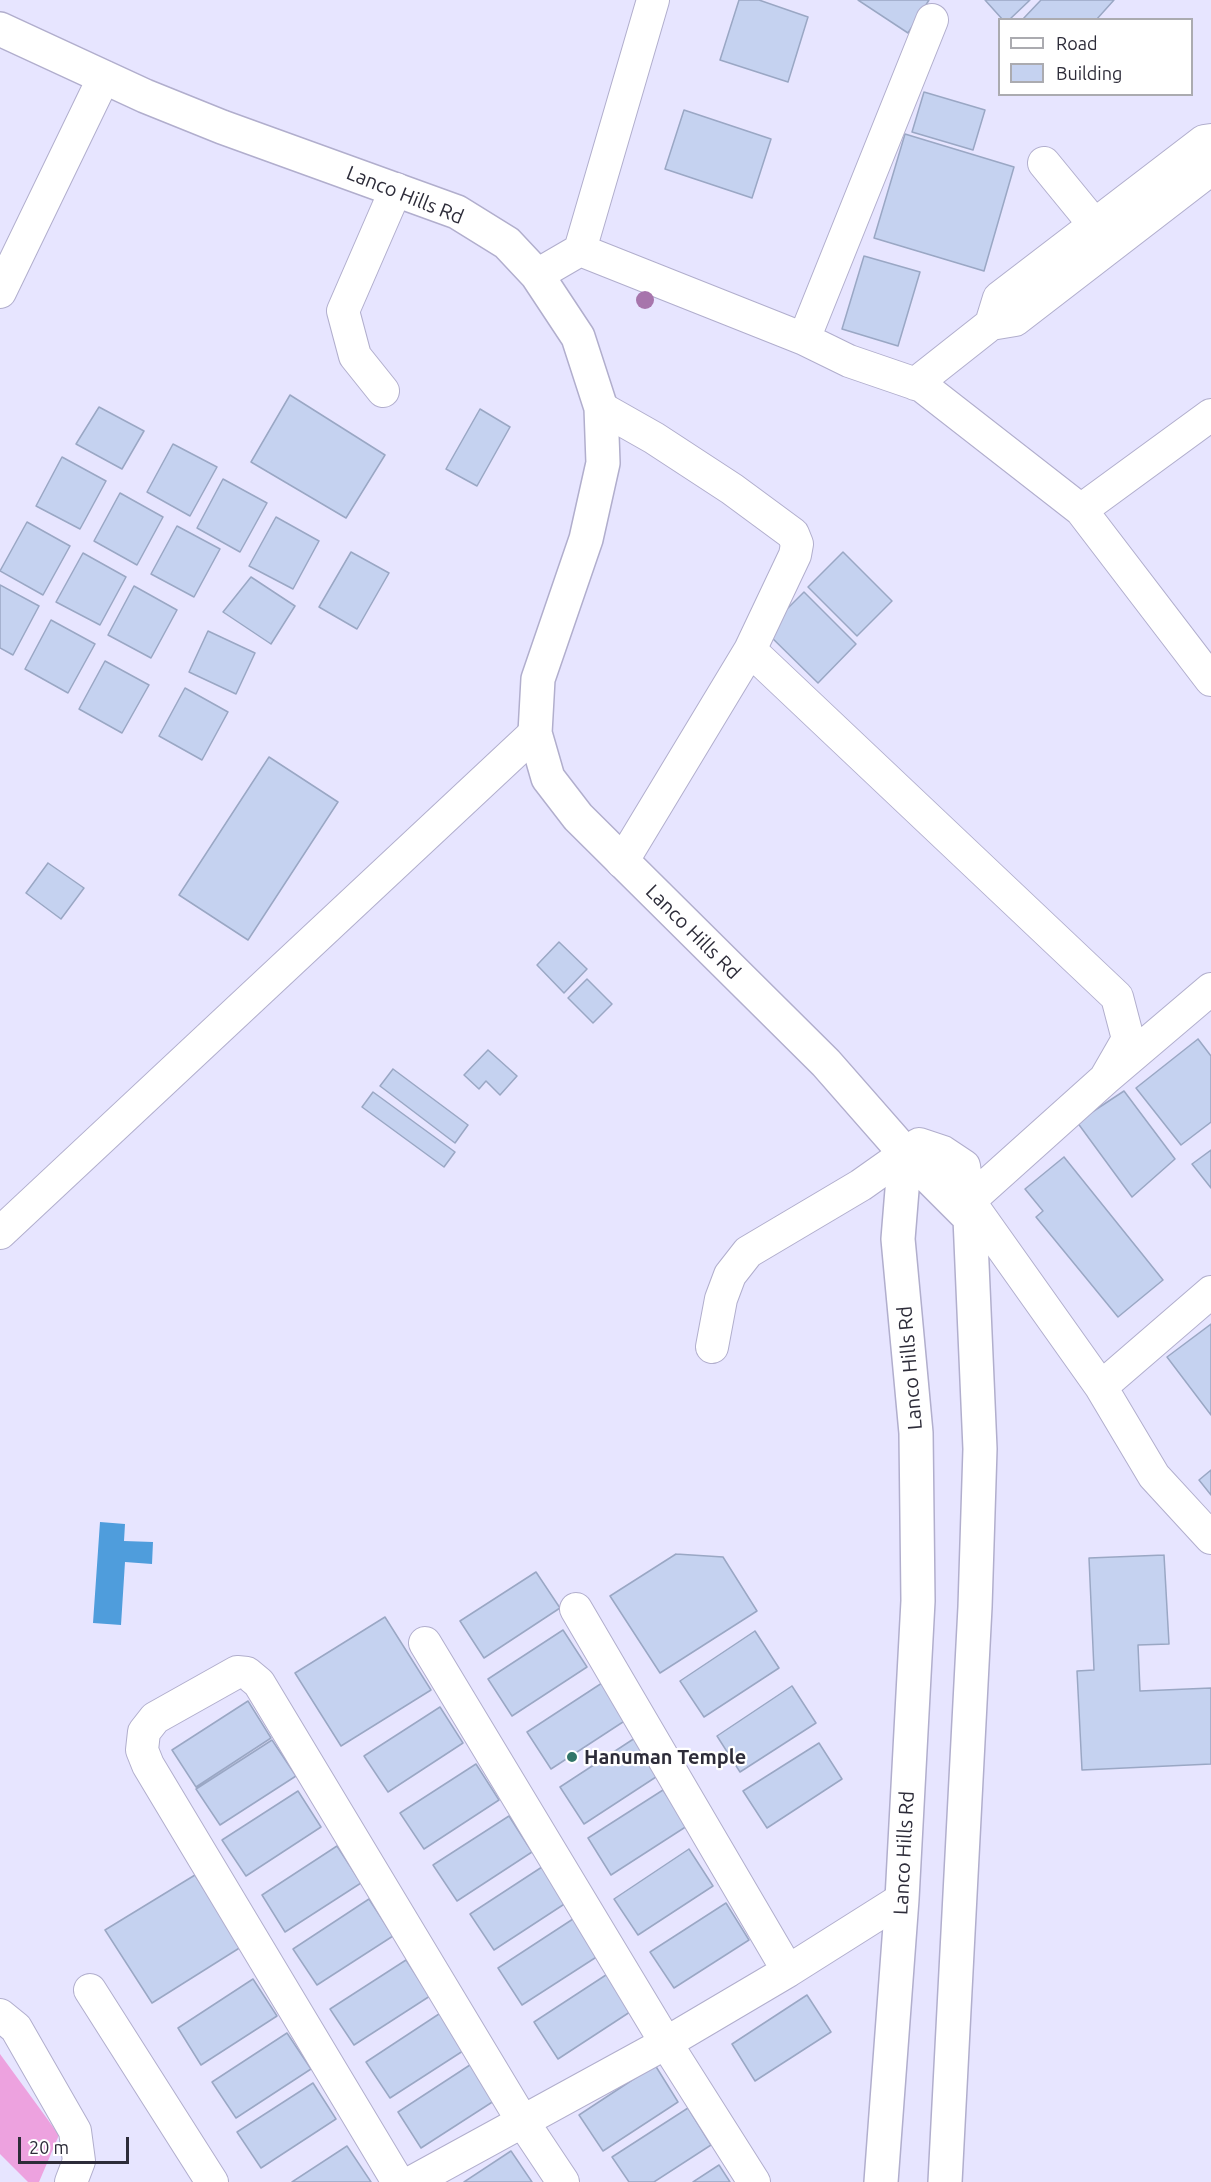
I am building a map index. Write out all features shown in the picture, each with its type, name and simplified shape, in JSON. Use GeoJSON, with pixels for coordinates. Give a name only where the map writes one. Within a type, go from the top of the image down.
{"type":"FeatureCollection","features":[{"type":"Feature","properties":{"kind":"street"},"geometry":{"type":"LineString","coordinates":[[537,275],[580,250],[653,0]]}},
{"type":"Feature","properties":{"kind":"street"},"geometry":{"type":"LineString","coordinates":[[804,339],[932,20]]}},
{"type":"Feature","properties":{"kind":"street","name":"Lanco Hills Rd"},"geometry":{"type":"LineString","coordinates":[[0,29],[104,77],[222,127],[457,212],[507,243],[537,275],[578,338],[601,408],[603,463],[586,539],[538,679],[535,733],[548,778],[578,817],[826,1063],[904,1153],[898,1239],[916,1433],[918,1600],[902,1899],[881,2182]]}},
{"type":"Feature","properties":{"kind":"street"},"geometry":{"type":"LineString","coordinates":[[0,292],[104,77]]}},
{"type":"Feature","properties":{"kind":"street"},"geometry":{"type":"LineString","coordinates":[[915,384],[991,324],[1016,320],[1103,235],[1166,187],[1204,141],[1211,140]]}},
{"type":"Feature","properties":{"kind":"street"},"geometry":{"type":"LineString","coordinates":[[1044,163],[1103,235]]}},
{"type":"Feature","properties":{"kind":"street"},"geometry":{"type":"LineString","coordinates":[[1166,187],[1211,169]]}},
{"type":"Feature","properties":{"kind":"street"},"geometry":{"type":"LineString","coordinates":[[383,391],[354,356],[343,311],[396,189]]}},
{"type":"Feature","properties":{"kind":"street"},"geometry":{"type":"LineString","coordinates":[[580,250],[804,339],[849,361],[922,386],[1081,510],[1211,680]]}},
{"type":"Feature","properties":{"kind":"street"},"geometry":{"type":"LineString","coordinates":[[601,408],[732,489],[793,534],[797,544],[795,555],[750,650],[622,862]]}},
{"type":"Feature","properties":{"kind":"street"},"geometry":{"type":"LineString","coordinates":[[1081,510],[1211,415]]}},
{"type":"Feature","properties":{"kind":"street"},"geometry":{"type":"LineString","coordinates":[[750,650],[1117,997],[1128,1039],[1105,1079]]}},
{"type":"Feature","properties":{"kind":"street"},"geometry":{"type":"LineString","coordinates":[[0,1233],[535,733]]}},
{"type":"Feature","properties":{"kind":"street"},"geometry":{"type":"LineString","coordinates":[[945,2182],[975,1607],[980,1449],[969,1210],[1105,1079],[1211,989]]}},
{"type":"Feature","properties":{"kind":"street"},"geometry":{"type":"LineString","coordinates":[[712,1347],[721,1299],[730,1275],[748,1252],[861,1185],[904,1153],[969,1210],[1101,1387],[1154,1476],[1211,1538]]}},
{"type":"Feature","properties":{"kind":"street"},"geometry":{"type":"LineString","coordinates":[[1101,1387],[1211,1292]]}},
{"type":"Feature","properties":{"kind":"street"},"geometry":{"type":"LineString","coordinates":[[576,1609],[788,1971]]}},
{"type":"Feature","properties":{"kind":"street"},"geometry":{"type":"LineString","coordinates":[[425,1643],[666,2043],[754,2182]]}},
{"type":"Feature","properties":{"kind":"street"},"geometry":{"type":"LineString","coordinates":[[398,2182],[148,1765],[142,1750],[144,1732],[155,1718],[237,1672],[247,1673],[259,1683],[523,2122],[563,2182]]}},
{"type":"Feature","properties":{"kind":"street"},"geometry":{"type":"LineString","coordinates":[[412,2182],[666,2043],[788,1971],[902,1899]]}},
{"type":"Feature","properties":{"kind":"street"},"geometry":{"type":"LineString","coordinates":[[90,1990],[212,2182]]}},
{"type":"Feature","properties":{"kind":"street"},"geometry":{"type":"LineString","coordinates":[[0,2015],[16,2028],[75,2131],[80,2161],[71,2182]]}},
{"type":"Feature","properties":{"kind":"shaded area"},"geometry":{"type":"Polygon","coordinates":[[[0,2054],[59,2135],[39,2182],[28,2182],[0,2154],[0,2054]]]}},
{"type":"Feature","properties":{"kind":"water"},"geometry":{"type":"Polygon","coordinates":[[[100,1522],[125,1524],[124,1541],[153,1542],[152,1564],[125,1562],[121,1625],[93,1623],[100,1522]]]}},
{"type":"Feature","properties":{"kind":"building"},"geometry":{"type":"Polygon","coordinates":[[[739,0],[759,0],[808,17],[788,82],[720,60],[739,0]]]}},
{"type":"Feature","properties":{"kind":"building"},"geometry":{"type":"Polygon","coordinates":[[[858,0],[929,0],[908,33],[858,0]]]}},
{"type":"Feature","properties":{"kind":"building"},"geometry":{"type":"Polygon","coordinates":[[[985,0],[1030,0],[1011,18],[1001,18],[985,0]]]}},
{"type":"Feature","properties":{"kind":"building"},"geometry":{"type":"Polygon","coordinates":[[[1041,0],[1114,0],[1098,18],[1024,18],[1041,0]]]}},
{"type":"Feature","properties":{"kind":"building"},"geometry":{"type":"Polygon","coordinates":[[[924,92],[985,110],[973,150],[912,132],[924,92]]]}},
{"type":"Feature","properties":{"kind":"building"},"geometry":{"type":"Polygon","coordinates":[[[684,110],[771,139],[752,198],[665,169],[684,110]]]}},
{"type":"Feature","properties":{"kind":"building"},"geometry":{"type":"Polygon","coordinates":[[[905,134],[1014,167],[984,271],[874,238],[905,134]]]}},
{"type":"Feature","properties":{"kind":"building"},"geometry":{"type":"Polygon","coordinates":[[[864,256],[920,272],[898,346],[842,329],[864,256]]]}},
{"type":"Feature","properties":{"kind":"building"},"geometry":{"type":"Polygon","coordinates":[[[290,395],[385,455],[346,518],[251,462],[290,395]]]}},
{"type":"Feature","properties":{"kind":"building"},"geometry":{"type":"Polygon","coordinates":[[[99,407],[144,431],[122,469],[76,444],[99,407]]]}},
{"type":"Feature","properties":{"kind":"building"},"geometry":{"type":"Polygon","coordinates":[[[480,409],[510,427],[477,486],[446,469],[480,409]]]}},
{"type":"Feature","properties":{"kind":"building"},"geometry":{"type":"Polygon","coordinates":[[[173,444],[217,467],[190,516],[147,492],[173,444]]]}},
{"type":"Feature","properties":{"kind":"building"},"geometry":{"type":"Polygon","coordinates":[[[62,457],[106,481],[80,529],[36,506],[62,457]]]}},
{"type":"Feature","properties":{"kind":"building"},"geometry":{"type":"Polygon","coordinates":[[[223,479],[267,503],[240,552],[197,528],[223,479]]]}},
{"type":"Feature","properties":{"kind":"building"},"geometry":{"type":"Polygon","coordinates":[[[120,493],[163,517],[137,565],[94,541],[120,493]]]}},
{"type":"Feature","properties":{"kind":"building"},"geometry":{"type":"Polygon","coordinates":[[[276,517],[319,541],[293,589],[249,566],[276,517]]]}},
{"type":"Feature","properties":{"kind":"building"},"geometry":{"type":"Polygon","coordinates":[[[27,522],[70,546],[43,595],[0,571],[27,522]]]}},
{"type":"Feature","properties":{"kind":"building"},"geometry":{"type":"Polygon","coordinates":[[[177,526],[220,549],[194,597],[151,574],[177,526]]]}},
{"type":"Feature","properties":{"kind":"building"},"geometry":{"type":"Polygon","coordinates":[[[351,552],[389,573],[357,629],[319,607],[351,552]]]}},
{"type":"Feature","properties":{"kind":"building"},"geometry":{"type":"Polygon","coordinates":[[[843,552],[892,601],[857,636],[808,587],[843,552]]]}},
{"type":"Feature","properties":{"kind":"building"},"geometry":{"type":"Polygon","coordinates":[[[83,553],[126,577],[100,625],[56,602],[83,553]]]}},
{"type":"Feature","properties":{"kind":"building"},"geometry":{"type":"Polygon","coordinates":[[[251,577],[295,606],[271,644],[223,612],[251,577]]]}},
{"type":"Feature","properties":{"kind":"building"},"geometry":{"type":"Polygon","coordinates":[[[0,585],[39,606],[13,655],[0,648],[0,585]]]}},
{"type":"Feature","properties":{"kind":"building"},"geometry":{"type":"Polygon","coordinates":[[[134,586],[177,610],[151,658],[108,635],[134,586]]]}},
{"type":"Feature","properties":{"kind":"building"},"geometry":{"type":"Polygon","coordinates":[[[804,592],[856,644],[818,683],[765,631],[804,592]]]}},
{"type":"Feature","properties":{"kind":"building"},"geometry":{"type":"Polygon","coordinates":[[[51,620],[95,644],[68,693],[25,669],[51,620]]]}},
{"type":"Feature","properties":{"kind":"building"},"geometry":{"type":"Polygon","coordinates":[[[208,631],[255,653],[236,694],[189,672],[208,631]]]}},
{"type":"Feature","properties":{"kind":"building"},"geometry":{"type":"Polygon","coordinates":[[[105,661],[149,685],[122,733],[79,709],[105,661]]]}},
{"type":"Feature","properties":{"kind":"building"},"geometry":{"type":"Polygon","coordinates":[[[185,688],[228,712],[202,760],[159,736],[185,688]]]}},
{"type":"Feature","properties":{"kind":"building"},"geometry":{"type":"Polygon","coordinates":[[[269,757],[338,802],[248,940],[179,895],[269,757]]]}},
{"type":"Feature","properties":{"kind":"building"},"geometry":{"type":"Polygon","coordinates":[[[48,863],[84,888],[61,919],[26,893],[48,863]]]}},
{"type":"Feature","properties":{"kind":"building"},"geometry":{"type":"Polygon","coordinates":[[[559,942],[587,969],[564,993],[537,965],[559,942]]]}},
{"type":"Feature","properties":{"kind":"building"},"geometry":{"type":"Polygon","coordinates":[[[587,979],[612,1004],[593,1023],[568,998],[587,979]]]}},
{"type":"Feature","properties":{"kind":"building"},"geometry":{"type":"Polygon","coordinates":[[[1198,1039],[1211,1056],[1211,1122],[1181,1145],[1136,1088],[1198,1039]]]}},
{"type":"Feature","properties":{"kind":"building"},"geometry":{"type":"Polygon","coordinates":[[[488,1050],[517,1076],[500,1095],[486,1081],[479,1089],[464,1075],[488,1050]]]}},
{"type":"Feature","properties":{"kind":"building"},"geometry":{"type":"Polygon","coordinates":[[[393,1069],[468,1125],[455,1143],[380,1086],[393,1069]]]}},
{"type":"Feature","properties":{"kind":"building"},"geometry":{"type":"Polygon","coordinates":[[[1124,1091],[1175,1159],[1132,1197],[1077,1122],[1124,1091]]]}},
{"type":"Feature","properties":{"kind":"building"},"geometry":{"type":"Polygon","coordinates":[[[373,1092],[455,1152],[444,1167],[362,1107],[373,1092]]]}},
{"type":"Feature","properties":{"kind":"building"},"geometry":{"type":"Polygon","coordinates":[[[1211,1150],[1211,1188],[1192,1164],[1211,1150]]]}},
{"type":"Feature","properties":{"kind":"building"},"geometry":{"type":"Polygon","coordinates":[[[1064,1157],[1163,1280],[1118,1317],[1036,1217],[1043,1211],[1025,1189],[1064,1157]]]}},
{"type":"Feature","properties":{"kind":"building"},"geometry":{"type":"Polygon","coordinates":[[[1211,1324],[1211,1415],[1167,1357],[1211,1324]]]}},
{"type":"Feature","properties":{"kind":"building"},"geometry":{"type":"Polygon","coordinates":[[[1211,1470],[1211,1495],[1199,1480],[1211,1470]]]}},
{"type":"Feature","properties":{"kind":"building"},"geometry":{"type":"Polygon","coordinates":[[[676,1554],[723,1557],[757,1611],[660,1673],[610,1596],[676,1554]]]}},
{"type":"Feature","properties":{"kind":"building"},"geometry":{"type":"Polygon","coordinates":[[[1164,1555],[1169,1644],[1138,1645],[1140,1691],[1211,1688],[1211,1764],[1082,1770],[1077,1671],[1094,1670],[1089,1558],[1164,1555]]]}},
{"type":"Feature","properties":{"kind":"building"},"geometry":{"type":"Polygon","coordinates":[[[536,1572],[560,1608],[484,1658],[460,1621],[536,1572]]]}},
{"type":"Feature","properties":{"kind":"building"},"geometry":{"type":"Polygon","coordinates":[[[385,1617],[431,1690],[341,1746],[295,1673],[385,1617]]]}},
{"type":"Feature","properties":{"kind":"building"},"geometry":{"type":"Polygon","coordinates":[[[563,1630],[587,1667],[512,1716],[488,1679],[563,1630]]]}},
{"type":"Feature","properties":{"kind":"building"},"geometry":{"type":"Polygon","coordinates":[[[755,1631],[779,1668],[704,1717],[680,1681],[755,1631]]]}},
{"type":"Feature","properties":{"kind":"building"},"geometry":{"type":"Polygon","coordinates":[[[602,1683],[626,1720],[551,1769],[527,1732],[602,1683]]]}},
{"type":"Feature","properties":{"kind":"building"},"geometry":{"type":"Polygon","coordinates":[[[792,1686],[816,1723],[740,1772],[717,1736],[792,1686]]]}},
{"type":"Feature","properties":{"kind":"building"},"geometry":{"type":"Polygon","coordinates":[[[248,1701],[271,1738],[196,1787],[172,1750],[248,1701]]]}},
{"type":"Feature","properties":{"kind":"building"},"geometry":{"type":"Polygon","coordinates":[[[440,1707],[463,1743],[388,1792],[364,1756],[440,1707]]]}},
{"type":"Feature","properties":{"kind":"building"},"geometry":{"type":"Polygon","coordinates":[[[635,1738],[659,1775],[584,1824],[560,1787],[635,1738]]]}},
{"type":"Feature","properties":{"kind":"building"},"geometry":{"type":"Polygon","coordinates":[[[272,1740],[296,1776],[220,1825],[196,1789],[272,1740]]]}},
{"type":"Feature","properties":{"kind":"building"},"geometry":{"type":"Polygon","coordinates":[[[819,1743],[842,1779],[767,1828],[743,1791],[819,1743]]]}},
{"type":"Feature","properties":{"kind":"building"},"geometry":{"type":"Polygon","coordinates":[[[476,1764],[499,1800],[424,1849],[400,1813],[476,1764]]]}},
{"type":"Feature","properties":{"kind":"building"},"geometry":{"type":"Polygon","coordinates":[[[663,1790],[687,1826],[611,1875],[588,1838],[663,1790]]]}},
{"type":"Feature","properties":{"kind":"building"},"geometry":{"type":"Polygon","coordinates":[[[298,1791],[321,1827],[246,1876],[222,1840],[298,1791]]]}},
{"type":"Feature","properties":{"kind":"building"},"geometry":{"type":"Polygon","coordinates":[[[509,1816],[532,1852],[457,1901],[433,1865],[509,1816]]]}},
{"type":"Feature","properties":{"kind":"building"},"geometry":{"type":"Polygon","coordinates":[[[337,1846],[361,1883],[285,1932],[262,1895],[337,1846]]]}},
{"type":"Feature","properties":{"kind":"building"},"geometry":{"type":"Polygon","coordinates":[[[689,1849],[713,1886],[638,1935],[614,1899],[689,1849]]]}},
{"type":"Feature","properties":{"kind":"building"},"geometry":{"type":"Polygon","coordinates":[[[545,1865],[569,1901],[494,1950],[470,1914],[545,1865]]]}},
{"type":"Feature","properties":{"kind":"building"},"geometry":{"type":"Polygon","coordinates":[[[195,1875],[241,1947],[152,2003],[105,1930],[195,1875]]]}},
{"type":"Feature","properties":{"kind":"building"},"geometry":{"type":"Polygon","coordinates":[[[369,1899],[393,1936],[317,1985],[293,1949],[369,1899]]]}},
{"type":"Feature","properties":{"kind":"building"},"geometry":{"type":"Polygon","coordinates":[[[726,1903],[749,1940],[674,1988],[650,1952],[726,1903]]]}},
{"type":"Feature","properties":{"kind":"building"},"geometry":{"type":"Polygon","coordinates":[[[573,1919],[598,1956],[522,2005],[498,1968],[573,1919]]]}},
{"type":"Feature","properties":{"kind":"building"},"geometry":{"type":"Polygon","coordinates":[[[406,1960],[430,1996],[354,2045],[330,2009],[406,1960]]]}},
{"type":"Feature","properties":{"kind":"building"},"geometry":{"type":"Polygon","coordinates":[[[609,1973],[633,2010],[558,2059],[534,2022],[609,1973]]]}},
{"type":"Feature","properties":{"kind":"building"},"geometry":{"type":"Polygon","coordinates":[[[253,1979],[277,2016],[201,2065],[178,2028],[253,1979]]]}},
{"type":"Feature","properties":{"kind":"building"},"geometry":{"type":"Polygon","coordinates":[[[807,1995],[831,2032],[755,2081],[732,2044],[807,1995]]]}},
{"type":"Feature","properties":{"kind":"building"},"geometry":{"type":"Polygon","coordinates":[[[442,2012],[466,2049],[390,2098],[366,2062],[442,2012]]]}},
{"type":"Feature","properties":{"kind":"building"},"geometry":{"type":"Polygon","coordinates":[[[287,2033],[311,2069],[236,2118],[212,2082],[287,2033]]]}},
{"type":"Feature","properties":{"kind":"building"},"geometry":{"type":"Polygon","coordinates":[[[473,2063],[497,2099],[421,2148],[398,2112],[473,2063]]]}},
{"type":"Feature","properties":{"kind":"building"},"geometry":{"type":"Polygon","coordinates":[[[655,2065],[678,2102],[603,2151],[579,2115],[655,2065]]]}},
{"type":"Feature","properties":{"kind":"building"},"geometry":{"type":"Polygon","coordinates":[[[313,2083],[336,2119],[261,2168],[237,2132],[313,2083]]]}},
{"type":"Feature","properties":{"kind":"building"},"geometry":{"type":"Polygon","coordinates":[[[688,2108],[711,2145],[654,2182],[629,2182],[612,2157],[688,2108]]]}},
{"type":"Feature","properties":{"kind":"building"},"geometry":{"type":"Polygon","coordinates":[[[347,2146],[371,2182],[292,2182],[347,2146]]]}},
{"type":"Feature","properties":{"kind":"building"},"geometry":{"type":"Polygon","coordinates":[[[511,2151],[532,2182],[464,2182],[511,2151]]]}},
{"type":"Feature","properties":{"kind":"building"},"geometry":{"type":"Polygon","coordinates":[[[719,2165],[730,2182],[693,2182],[719,2165]]]}},
{"type":"Feature","properties":{"kind":"place","name":"Hanuman Temple"},"geometry":{"type":"Point","coordinates":[572,1757]}}]}
